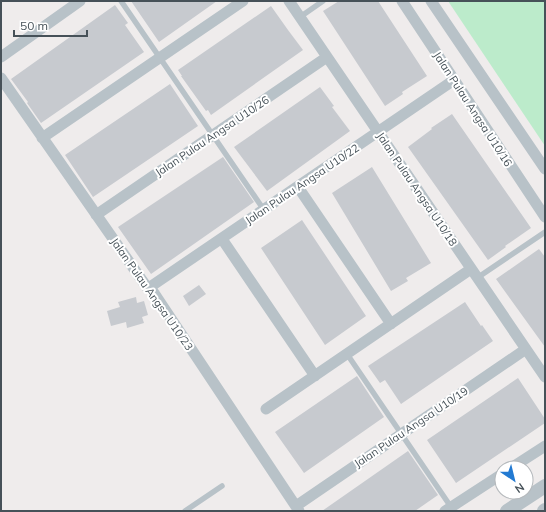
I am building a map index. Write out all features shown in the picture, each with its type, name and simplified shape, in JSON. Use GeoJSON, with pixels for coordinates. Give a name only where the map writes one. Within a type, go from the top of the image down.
{"type":"FeatureCollection","features":[{"type":"Feature","properties":{"kind":"street"},"geometry":{"type":"LineString","coordinates":[[1,57],[80,1]]}},
{"type":"Feature","properties":{"kind":"street"},"geometry":{"type":"LineString","coordinates":[[42,138],[243,1]]}},
{"type":"Feature","properties":{"kind":"street","name":"Jalan Pulau Angsa U10/18"},"geometry":{"type":"LineString","coordinates":[[289,1],[545,377]]}},
{"type":"Feature","properties":{"kind":"street","name":"Jalan Pulau Angsa U10/16"},"geometry":{"type":"LineString","coordinates":[[402,1],[545,217]]}},
{"type":"Feature","properties":{"kind":"street"},"geometry":{"type":"LineString","coordinates":[[431,1],[545,170]]}},
{"type":"Feature","properties":{"kind":"street","name":"Jalan Pulau Angsa U10/26"},"geometry":{"type":"LineString","coordinates":[[96,215],[327,57]]}},
{"type":"Feature","properties":{"kind":"street","name":"Jalan Pulau Angsa U10/23"},"geometry":{"type":"LineString","coordinates":[[1,78],[146,286],[150,287],[298,508]]}},
{"type":"Feature","properties":{"kind":"street","name":"Jalan Pulau Angsa U10/22"},"geometry":{"type":"LineString","coordinates":[[150,287],[454,80]]}},
{"type":"Feature","properties":{"kind":"street"},"geometry":{"type":"LineString","coordinates":[[298,187],[391,324]]}},
{"type":"Feature","properties":{"kind":"street"},"geometry":{"type":"LineString","coordinates":[[222,239],[315,376]]}},
{"type":"Feature","properties":{"kind":"street"},"geometry":{"type":"LineString","coordinates":[[266,409],[391,324],[474,274]]}},
{"type":"Feature","properties":{"kind":"street","name":"Jalan Pulau Angsa U10/19"},"geometry":{"type":"LineString","coordinates":[[298,508],[401,434],[526,349]]}},
{"type":"Feature","properties":{"kind":"street"},"geometry":{"type":"LineString","coordinates":[[523,460],[545,446]]}},
{"type":"Feature","properties":{"kind":"street"},"geometry":{"type":"LineString","coordinates":[[448,509],[494,479]]}},
{"type":"Feature","properties":{"kind":"street"},"geometry":{"type":"LineString","coordinates":[[507,511],[545,486]]}},
{"type":"Feature","properties":{"kind":"lane"},"geometry":{"type":"LineString","coordinates":[[121,1],[264,210]]}},
{"type":"Feature","properties":{"kind":"lane"},"geometry":{"type":"LineString","coordinates":[[300,17],[324,1]]}},
{"type":"Feature","properties":{"kind":"lane"},"geometry":{"type":"LineString","coordinates":[[474,274],[545,232]]}},
{"type":"Feature","properties":{"kind":"lane"},"geometry":{"type":"LineString","coordinates":[[347,354],[401,434],[448,509]]}},
{"type":"Feature","properties":{"kind":"lane"},"geometry":{"type":"LineString","coordinates":[[185,511],[222,486]]}},
{"type":"Feature","properties":{"kind":"green space"},"geometry":{"type":"Polygon","coordinates":[[[448,1],[545,1],[545,146],[448,1]]]}},
{"type":"Feature","properties":{"kind":"building"},"geometry":{"type":"Polygon","coordinates":[[[131,1],[217,1],[159,42],[131,1]]]}},
{"type":"Feature","properties":{"kind":"building"},"geometry":{"type":"Polygon","coordinates":[[[339,1],[378,1],[427,76],[402,92],[403,94],[385,106],[323,11],[339,1]]]}},
{"type":"Feature","properties":{"kind":"building"},"geometry":{"type":"Polygon","coordinates":[[[115,5],[128,23],[125,25],[144,52],[41,123],[11,79],[115,5]]]}},
{"type":"Feature","properties":{"kind":"building"},"geometry":{"type":"Polygon","coordinates":[[[271,6],[303,50],[211,115],[208,110],[206,111],[178,70],[271,6]]]}},
{"type":"Feature","properties":{"kind":"building"},"geometry":{"type":"Polygon","coordinates":[[[170,84],[198,126],[93,197],[65,155],[170,84]]]}},
{"type":"Feature","properties":{"kind":"building"},"geometry":{"type":"Polygon","coordinates":[[[320,87],[334,106],[332,107],[350,131],[267,191],[234,147],[320,87]]]}},
{"type":"Feature","properties":{"kind":"building"},"geometry":{"type":"Polygon","coordinates":[[[452,114],[531,228],[488,260],[408,147],[432,129],[431,128],[452,114]]]}},
{"type":"Feature","properties":{"kind":"building"},"geometry":{"type":"Polygon","coordinates":[[[223,157],[254,202],[151,274],[118,227],[223,157]]]}},
{"type":"Feature","properties":{"kind":"building"},"geometry":{"type":"Polygon","coordinates":[[[372,167],[431,263],[406,278],[408,281],[391,291],[332,193],[372,167]]]}},
{"type":"Feature","properties":{"kind":"building"},"geometry":{"type":"Polygon","coordinates":[[[302,220],[366,316],[325,345],[261,248],[302,220]]]}},
{"type":"Feature","properties":{"kind":"building"},"geometry":{"type":"Polygon","coordinates":[[[539,249],[545,257],[545,347],[496,279],[539,249]]]}},
{"type":"Feature","properties":{"kind":"building"},"geometry":{"type":"Polygon","coordinates":[[[199,285],[206,294],[189,306],[183,296],[199,285]]]}},
{"type":"Feature","properties":{"kind":"building"},"geometry":{"type":"Polygon","coordinates":[[[136,297],[137,303],[144,301],[148,315],[142,317],[144,323],[127,328],[126,322],[111,326],[107,311],[120,307],[118,302],[136,297]]]}},
{"type":"Feature","properties":{"kind":"building"},"geometry":{"type":"Polygon","coordinates":[[[465,302],[493,341],[401,404],[385,380],[380,383],[368,366],[465,302]]]}},
{"type":"Feature","properties":{"kind":"building"},"geometry":{"type":"Polygon","coordinates":[[[357,376],[384,417],[304,473],[275,432],[357,376]]]}},
{"type":"Feature","properties":{"kind":"building"},"geometry":{"type":"Polygon","coordinates":[[[518,378],[545,419],[545,423],[456,483],[427,440],[518,378]]]}},
{"type":"Feature","properties":{"kind":"building"},"geometry":{"type":"Polygon","coordinates":[[[408,451],[438,495],[415,511],[322,511],[408,451]]]}}]}
